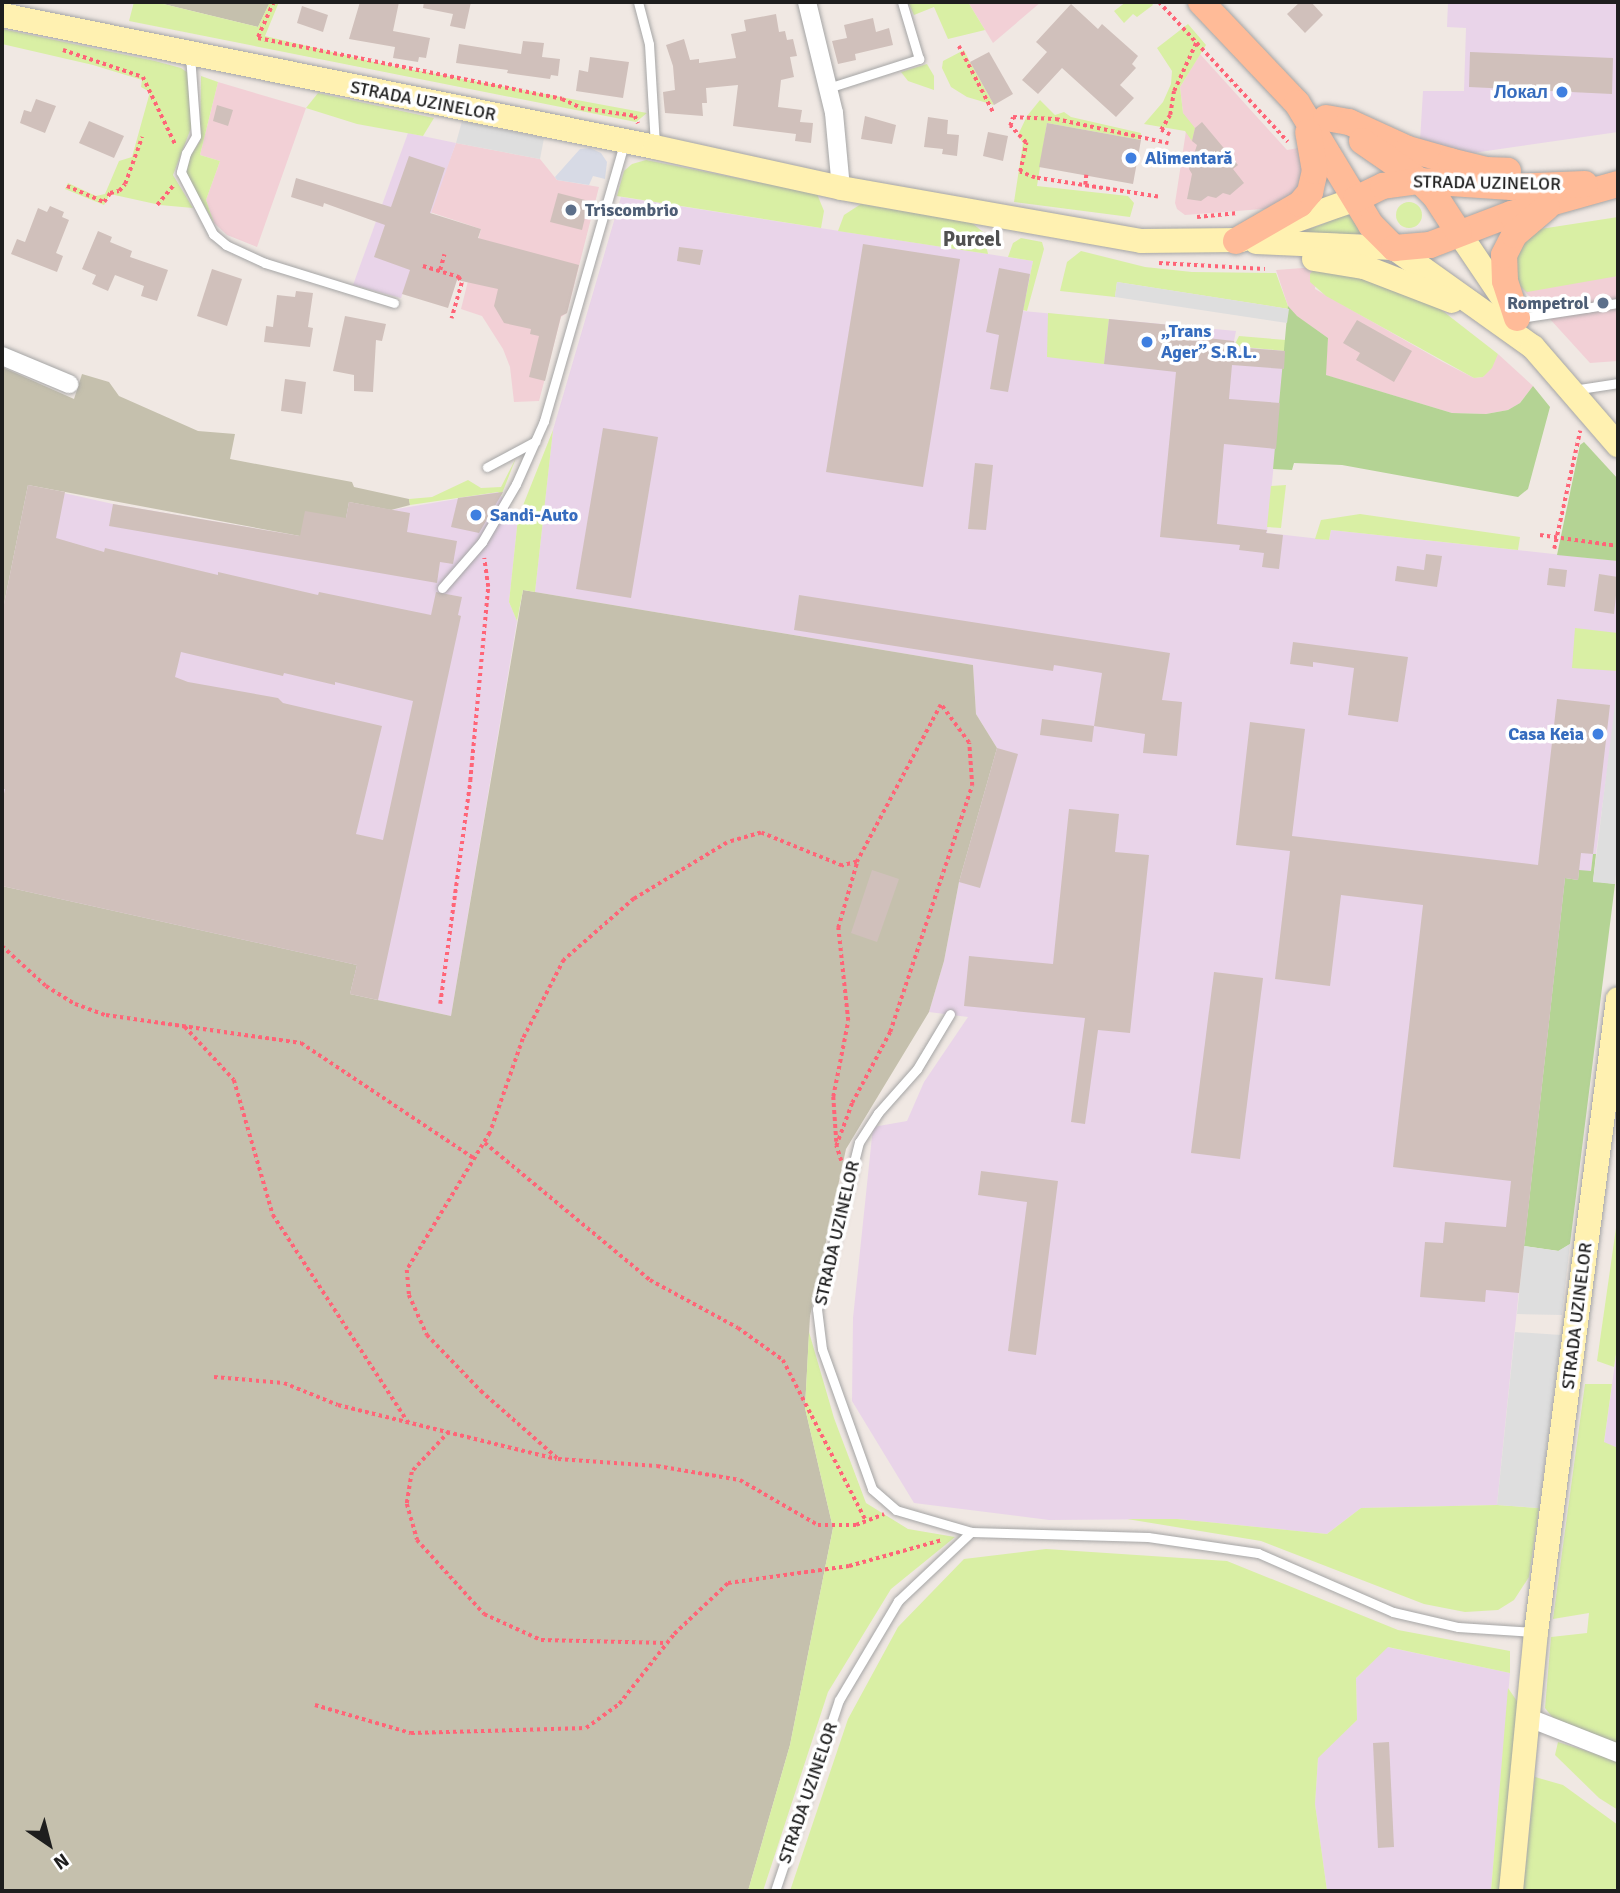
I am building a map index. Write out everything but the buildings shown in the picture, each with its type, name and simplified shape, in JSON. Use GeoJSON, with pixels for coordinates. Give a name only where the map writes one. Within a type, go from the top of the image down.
{"type":"FeatureCollection","features":[{"type":"Feature","properties":{"kind":"main road"},"geometry":{"type":"LineString","coordinates":[[1201,2],[1307,121],[1371,225],[1394,248]]}},
{"type":"Feature","properties":{"kind":"main road"},"geometry":{"type":"LineString","coordinates":[[1307,121],[1420,181],[1435,195],[1459,233]]}},
{"type":"Feature","properties":{"kind":"main road"},"geometry":{"type":"LineString","coordinates":[[1307,121],[1349,122],[1408,149],[1469,167],[1532,171],[1574,184]]}},
{"type":"Feature","properties":{"kind":"main road"},"geometry":{"type":"LineString","coordinates":[[1247,241],[1300,204],[1310,192],[1315,171],[1307,121]]}},
{"type":"Feature","properties":{"kind":"main road","name":"STRADA UZINELOR"},"geometry":{"type":"LineString","coordinates":[[1356,199],[1391,184],[1420,181],[1501,187],[1618,184]]}},
{"type":"Feature","properties":{"kind":"main road","name":"STRADA UZINELOR"},"geometry":{"type":"LineString","coordinates":[[1394,248],[1430,244],[1511,214],[1618,184]]}},
{"type":"Feature","properties":{"kind":"main road"},"geometry":{"type":"LineString","coordinates":[[1512,323],[1504,255],[1514,235],[1551,204]]}},
{"type":"Feature","properties":{"kind":"street"},"geometry":{"type":"LineString","coordinates":[[807,2],[828,88],[841,188]]}},
{"type":"Feature","properties":{"kind":"street","name":"STRADA UZINELOR"},"geometry":{"type":"LineString","coordinates":[[2,15],[190,55],[632,134],[655,147],[841,188],[1141,241],[1247,241],[1394,248]]}},
{"type":"Feature","properties":{"kind":"street","name":"STRADA UZINELOR"},"geometry":{"type":"LineString","coordinates":[[1247,241],[1356,199]]}},
{"type":"Feature","properties":{"kind":"street"},"geometry":{"type":"LineString","coordinates":[[1459,233],[1512,323],[1618,445]]}},
{"type":"Feature","properties":{"kind":"street"},"geometry":{"type":"LineString","coordinates":[[1247,241],[1300,256],[1385,273],[1512,323]]}},
{"type":"Feature","properties":{"kind":"street"},"geometry":{"type":"LineString","coordinates":[[1394,248],[1512,323]]}},
{"type":"Feature","properties":{"kind":"street"},"geometry":{"type":"LineString","coordinates":[[2,356],[69,384]]}},
{"type":"Feature","properties":{"kind":"street","name":"STRADA UZINELOR"},"geometry":{"type":"LineString","coordinates":[[1511,1891],[1536,1632],[1618,999]]}},
{"type":"Feature","properties":{"kind":"street"},"geometry":{"type":"LineString","coordinates":[[1529,1718],[1618,1753]]}},
{"type":"Feature","properties":{"kind":"lane"},"geometry":{"type":"LineString","coordinates":[[639,2],[650,56],[655,147]]}},
{"type":"Feature","properties":{"kind":"lane"},"geometry":{"type":"LineString","coordinates":[[828,88],[919,59],[902,2]]}},
{"type":"Feature","properties":{"kind":"lane"},"geometry":{"type":"LineString","coordinates":[[190,55],[196,136],[186,153],[181,172],[213,234],[226,245],[265,263],[394,303]]}},
{"type":"Feature","properties":{"kind":"lane"},"geometry":{"type":"LineString","coordinates":[[442,588],[482,542],[516,484],[536,441],[632,134]]}},
{"type":"Feature","properties":{"kind":"lane"},"geometry":{"type":"LineString","coordinates":[[1512,323],[1618,303]]}},
{"type":"Feature","properties":{"kind":"lane"},"geometry":{"type":"LineString","coordinates":[[1578,398],[1618,383]]}},
{"type":"Feature","properties":{"kind":"lane"},"geometry":{"type":"LineString","coordinates":[[487,467],[536,441]]}},
{"type":"Feature","properties":{"kind":"lane","name":"STRADA UZINELOR"},"geometry":{"type":"LineString","coordinates":[[950,1014],[917,1069],[878,1113],[859,1142],[817,1309],[822,1349],[872,1489],[896,1510],[971,1532],[1148,1537],[1258,1553],[1393,1612],[1458,1627],[1536,1632]]}},
{"type":"Feature","properties":{"kind":"lane","name":"STRADA UZINELOR"},"geometry":{"type":"LineString","coordinates":[[775,1891],[839,1700],[898,1601],[971,1532]]}},
{"type":"Feature","properties":{"kind":"path"},"geometry":{"type":"LineString","coordinates":[[274,2],[258,37],[293,47],[562,99],[581,108],[635,116],[632,134]]}},
{"type":"Feature","properties":{"kind":"path"},"geometry":{"type":"LineString","coordinates":[[1159,2],[1290,145],[1307,121]]}},
{"type":"Feature","properties":{"kind":"path"},"geometry":{"type":"LineString","coordinates":[[1170,135],[1161,130],[1170,115],[1174,91],[1196,43]]}},
{"type":"Feature","properties":{"kind":"path"},"geometry":{"type":"LineString","coordinates":[[959,46],[993,112]]}},
{"type":"Feature","properties":{"kind":"path"},"geometry":{"type":"LineString","coordinates":[[61,48],[69,54],[143,77],[153,94],[164,128],[176,146]]}},
{"type":"Feature","properties":{"kind":"path"},"geometry":{"type":"LineString","coordinates":[[1158,197],[1035,178],[1020,172],[1026,143],[1010,126],[1013,117],[1056,119],[1168,142]]}},
{"type":"Feature","properties":{"kind":"path"},"geometry":{"type":"LineString","coordinates":[[66,186],[104,202],[110,192],[119,191],[125,184],[142,138]]}},
{"type":"Feature","properties":{"kind":"path"},"geometry":{"type":"LineString","coordinates":[[157,205],[181,172]]}},
{"type":"Feature","properties":{"kind":"path"},"geometry":{"type":"LineString","coordinates":[[1084,185],[1086,175]]}},
{"type":"Feature","properties":{"kind":"path"},"geometry":{"type":"LineString","coordinates":[[440,270],[444,255]]}},
{"type":"Feature","properties":{"kind":"path"},"geometry":{"type":"LineString","coordinates":[[423,266],[459,277],[462,283],[452,318]]}},
{"type":"Feature","properties":{"kind":"path"},"geometry":{"type":"LineString","coordinates":[[432,276],[434,269]]}},
{"type":"Feature","properties":{"kind":"path"},"geometry":{"type":"LineString","coordinates":[[1554,549],[1578,398]]}},
{"type":"Feature","properties":{"kind":"path"},"geometry":{"type":"LineString","coordinates":[[1540,535],[1618,546]]}},
{"type":"Feature","properties":{"kind":"path"},"geometry":{"type":"LineString","coordinates":[[440,1004],[470,781],[488,587],[482,542]]}},
{"type":"Feature","properties":{"kind":"path"},"geometry":{"type":"LineString","coordinates":[[836,1146],[852,1103],[890,1032],[972,786],[969,743],[941,705],[858,862],[838,928],[848,1021],[833,1097],[836,1146],[849,1181]]}},
{"type":"Feature","properties":{"kind":"path"},"geometry":{"type":"LineString","coordinates":[[558,1459],[481,1391],[427,1335],[409,1295],[407,1270],[485,1142],[523,1039],[564,960],[634,899],[727,842],[761,833],[842,866],[858,862]]}},
{"type":"Feature","properties":{"kind":"path"},"geometry":{"type":"LineString","coordinates":[[2,946],[46,986],[75,1004],[106,1015],[301,1043],[475,1159]]}},
{"type":"Feature","properties":{"kind":"path"},"geometry":{"type":"LineString","coordinates":[[183,1026],[234,1080],[273,1215],[408,1422]]}},
{"type":"Feature","properties":{"kind":"path"},"geometry":{"type":"LineString","coordinates":[[485,1142],[650,1280],[738,1328],[783,1360],[866,1521]]}},
{"type":"Feature","properties":{"kind":"path"},"geometry":{"type":"LineString","coordinates":[[214,1377],[284,1382],[338,1405],[558,1459],[656,1466],[740,1480],[818,1525],[856,1525],[896,1510]]}},
{"type":"Feature","properties":{"kind":"path"},"geometry":{"type":"LineString","coordinates":[[449,1432],[412,1472],[407,1504],[417,1540],[484,1614],[541,1640],[667,1643]]}},
{"type":"Feature","properties":{"kind":"path"},"geometry":{"type":"LineString","coordinates":[[315,1705],[411,1733],[586,1728],[619,1703],[667,1643],[728,1583],[849,1566],[971,1532]]}},
{"type":"Feature","properties":{"kind":"shaded area"},"geometry":{"type":"Polygon","coordinates":[[[155,2],[270,2],[258,27],[155,2]]]}},
{"type":"Feature","properties":{"kind":"shaded area"},"geometry":{"type":"Polygon","coordinates":[[[968,2],[1041,2],[993,43],[968,2]]]}},
{"type":"Feature","properties":{"kind":"shaded area"},"geometry":{"type":"Polygon","coordinates":[[[1448,2],[1618,2],[1618,132],[1459,155],[1420,141],[1423,91],[1464,91],[1466,28],[1447,27],[1448,2]]]}},
{"type":"Feature","properties":{"kind":"shaded area"},"geometry":{"type":"Polygon","coordinates":[[[1200,54],[1287,150],[1298,148],[1309,183],[1274,208],[1185,215],[1177,209],[1175,203],[1186,131],[1192,140],[1183,113],[1180,87],[1200,54]]]}},
{"type":"Feature","properties":{"kind":"shaded area"},"geometry":{"type":"Polygon","coordinates":[[[218,82],[306,108],[257,247],[227,235],[214,223],[206,200],[220,161],[200,155],[218,82]]]}},
{"type":"Feature","properties":{"kind":"shaded area"},"geometry":{"type":"Polygon","coordinates":[[[462,121],[544,138],[540,159],[456,143],[462,121]]]}},
{"type":"Feature","properties":{"kind":"shaded area"},"geometry":{"type":"Polygon","coordinates":[[[408,133],[456,143],[401,298],[353,285],[408,133]]]}},
{"type":"Feature","properties":{"kind":"shaded area"},"geometry":{"type":"Polygon","coordinates":[[[456,143],[540,159],[557,180],[599,187],[567,313],[561,317],[539,401],[514,402],[510,367],[503,349],[482,316],[461,309],[481,229],[430,212],[456,143]]]}},
{"type":"Feature","properties":{"kind":"shaded area"},"geometry":{"type":"Polygon","coordinates":[[[590,148],[601,153],[607,162],[605,179],[593,176],[589,185],[557,180],[555,177],[580,149],[590,148]]]}},
{"type":"Feature","properties":{"kind":"shaded area"},"geometry":{"type":"Polygon","coordinates":[[[621,197],[1033,261],[1023,311],[1236,331],[1234,341],[1241,347],[1285,351],[1267,533],[1329,540],[1331,530],[1618,561],[1616,705],[1596,854],[1593,855],[1591,871],[1578,880],[1566,879],[1530,1182],[1497,1505],[1361,1508],[1327,1534],[1177,1519],[1049,1520],[914,1503],[852,1401],[853,1318],[873,1127],[907,1121],[924,1082],[968,1017],[929,1012],[944,961],[959,882],[997,748],[976,714],[973,665],[535,592],[553,430],[621,197]]]}},
{"type":"Feature","properties":{"kind":"shaded area","name":"Rompetrol"},"geometry":{"type":"Polygon","coordinates":[[[1618,248],[1618,361],[1590,363],[1520,286],[1618,248]]]}},
{"type":"Feature","properties":{"kind":"shaded area"},"geometry":{"type":"Polygon","coordinates":[[[1316,267],[1315,289],[1443,362],[1474,378],[1483,377],[1498,354],[1533,386],[1520,403],[1508,410],[1486,414],[1452,413],[1325,375],[1328,338],[1296,316],[1288,306],[1276,270],[1316,267]]]}},
{"type":"Feature","properties":{"kind":"shaded area"},"geometry":{"type":"Polygon","coordinates":[[[1117,282],[1289,309],[1287,323],[1115,297],[1117,282]]]}},
{"type":"Feature","properties":{"kind":"shaded area"},"geometry":{"type":"Polygon","coordinates":[[[2,367],[74,399],[82,374],[109,382],[119,396],[198,431],[235,434],[230,459],[352,482],[354,487],[409,499],[410,505],[391,510],[349,502],[346,518],[300,536],[28,485],[2,614],[2,367]]]}},
{"type":"Feature","properties":{"kind":"shaded area"},"geometry":{"type":"Polygon","coordinates":[[[28,485],[113,504],[300,536],[305,511],[349,502],[391,510],[498,492],[518,518],[509,602],[517,621],[451,1016],[350,994],[356,965],[2,886],[2,614],[28,485]]]}},
{"type":"Feature","properties":{"kind":"shaded area"},"geometry":{"type":"Polygon","coordinates":[[[523,590],[973,665],[976,714],[997,748],[959,882],[944,961],[929,1012],[846,1149],[810,1316],[805,1408],[833,1528],[790,1745],[748,1891],[2,1891],[2,886],[357,965],[350,994],[451,1016],[523,590]]]}},
{"type":"Feature","properties":{"kind":"shaded area"},"geometry":{"type":"Polygon","coordinates":[[[1618,680],[1618,856],[1615,884],[1593,882],[1618,680]]]}},
{"type":"Feature","properties":{"kind":"shaded area"},"geometry":{"type":"Polygon","coordinates":[[[1570,1244],[1562,1315],[1517,1314],[1524,1246],[1558,1251],[1570,1244]]]}},
{"type":"Feature","properties":{"kind":"shaded area"},"geometry":{"type":"Polygon","coordinates":[[[1515,1332],[1561,1335],[1539,1508],[1497,1505],[1515,1332]]]}},
{"type":"Feature","properties":{"kind":"shaded area"},"geometry":{"type":"Polygon","coordinates":[[[1618,1341],[1618,1448],[1604,1443],[1618,1341]]]}},
{"type":"Feature","properties":{"kind":"shaded area"},"geometry":{"type":"Polygon","coordinates":[[[1387,1647],[1510,1673],[1491,1891],[1327,1891],[1315,1804],[1318,1757],[1357,1720],[1356,1678],[1387,1647]]]}},
{"type":"Feature","properties":{"kind":"green space"},"geometry":{"type":"Polygon","coordinates":[[[134,2],[155,2],[258,27],[270,2],[279,2],[265,36],[382,64],[647,113],[636,122],[129,21],[134,2]]]}},
{"type":"Feature","properties":{"kind":"green space"},"geometry":{"type":"Polygon","coordinates":[[[908,2],[968,2],[985,30],[948,39],[934,7],[914,15],[908,2]]]}},
{"type":"Feature","properties":{"kind":"green space"},"geometry":{"type":"Polygon","coordinates":[[[1126,2],[1151,2],[1153,5],[1137,17],[1133,14],[1124,23],[1114,11],[1126,2]]]}},
{"type":"Feature","properties":{"kind":"green space"},"geometry":{"type":"Polygon","coordinates":[[[1188,24],[1206,45],[1180,87],[1183,113],[1195,128],[1192,141],[1185,131],[1144,124],[1163,102],[1171,84],[1172,71],[1157,48],[1188,24]]]}},
{"type":"Feature","properties":{"kind":"green space"},"geometry":{"type":"Polygon","coordinates":[[[2,29],[155,61],[181,68],[188,73],[191,128],[173,175],[193,208],[160,205],[110,194],[104,205],[65,189],[68,183],[96,196],[105,194],[119,161],[132,157],[150,92],[141,87],[142,80],[93,65],[2,44],[2,29]]]}},
{"type":"Feature","properties":{"kind":"green space"},"geometry":{"type":"Polygon","coordinates":[[[964,50],[994,105],[967,97],[951,87],[942,68],[943,61],[964,50]]]}},
{"type":"Feature","properties":{"kind":"green space"},"geometry":{"type":"Polygon","coordinates":[[[927,64],[934,76],[934,90],[908,81],[901,72],[927,64]]]}},
{"type":"Feature","properties":{"kind":"green space"},"geometry":{"type":"Polygon","coordinates":[[[201,76],[218,82],[200,155],[220,161],[206,200],[214,223],[186,174],[190,157],[200,141],[201,76]]]}},
{"type":"Feature","properties":{"kind":"green space"},"geometry":{"type":"Polygon","coordinates":[[[318,93],[434,118],[423,136],[357,124],[306,108],[318,93]]]}},
{"type":"Feature","properties":{"kind":"green space"},"geometry":{"type":"Polygon","coordinates":[[[1040,100],[1055,115],[1064,112],[1071,117],[1141,133],[1141,140],[1047,123],[1037,186],[1128,196],[1134,203],[1130,217],[1014,202],[1023,143],[1018,135],[1027,116],[1040,100]]]}},
{"type":"Feature","properties":{"kind":"green space"},"geometry":{"type":"Polygon","coordinates":[[[646,160],[817,194],[824,211],[821,228],[617,196],[624,171],[632,164],[646,160]]]}},
{"type":"Feature","properties":{"kind":"green space"},"geometry":{"type":"Polygon","coordinates":[[[1409,202],[1418,206],[1422,215],[1418,224],[1409,228],[1400,224],[1396,215],[1400,206],[1409,202]]]}},
{"type":"Feature","properties":{"kind":"green space"},"geometry":{"type":"Polygon","coordinates":[[[861,204],[972,223],[983,232],[988,254],[838,231],[844,215],[861,204]]]}},
{"type":"Feature","properties":{"kind":"green space"},"geometry":{"type":"Polygon","coordinates":[[[1349,213],[1364,234],[1290,235],[1321,225],[1349,213]]]}},
{"type":"Feature","properties":{"kind":"green space"},"geometry":{"type":"Polygon","coordinates":[[[1618,217],[1618,276],[1527,292],[1520,286],[1511,255],[1534,230],[1618,217]]]}},
{"type":"Feature","properties":{"kind":"green space"},"geometry":{"type":"Polygon","coordinates":[[[1021,238],[1042,242],[1044,249],[1027,311],[1023,310],[1033,261],[1008,257],[1013,243],[1021,238]]]}},
{"type":"Feature","properties":{"kind":"green space"},"geometry":{"type":"Polygon","coordinates":[[[1081,251],[1145,267],[1192,272],[1276,273],[1289,309],[1117,282],[1115,297],[1060,291],[1067,262],[1081,251]]]}},
{"type":"Feature","properties":{"kind":"green space"},"geometry":{"type":"Polygon","coordinates":[[[1316,267],[1341,269],[1435,305],[1498,354],[1492,368],[1483,377],[1474,378],[1326,296],[1310,282],[1310,274],[1316,267]]]}},
{"type":"Feature","properties":{"kind":"green space"},"geometry":{"type":"Polygon","coordinates":[[[1288,306],[1297,316],[1328,338],[1326,375],[1452,413],[1486,414],[1508,410],[1520,403],[1533,386],[1550,407],[1528,489],[1518,497],[1342,465],[1294,463],[1292,470],[1273,469],[1288,306]]]}},
{"type":"Feature","properties":{"kind":"green space"},"geometry":{"type":"Polygon","coordinates":[[[1048,313],[1109,319],[1104,364],[1047,357],[1048,313]]]}},
{"type":"Feature","properties":{"kind":"green space"},"geometry":{"type":"Polygon","coordinates":[[[1239,336],[1286,340],[1285,351],[1234,346],[1239,336]]]}},
{"type":"Feature","properties":{"kind":"green space"},"geometry":{"type":"Polygon","coordinates":[[[553,430],[535,592],[523,590],[517,621],[509,602],[518,518],[553,430]]]}},
{"type":"Feature","properties":{"kind":"green space"},"geometry":{"type":"Polygon","coordinates":[[[1584,442],[1618,479],[1618,561],[1557,555],[1580,445],[1584,442]]]}},
{"type":"Feature","properties":{"kind":"green space"},"geometry":{"type":"Polygon","coordinates":[[[516,458],[501,496],[498,492],[410,505],[409,499],[432,497],[468,480],[481,488],[501,487],[516,458]]]}},
{"type":"Feature","properties":{"kind":"green space"},"geometry":{"type":"Polygon","coordinates":[[[1286,485],[1281,528],[1267,527],[1271,486],[1286,485]]]}},
{"type":"Feature","properties":{"kind":"green space"},"geometry":{"type":"Polygon","coordinates":[[[1360,514],[1520,537],[1518,550],[1331,530],[1329,540],[1315,539],[1321,520],[1360,514]]]}},
{"type":"Feature","properties":{"kind":"green space"},"geometry":{"type":"Polygon","coordinates":[[[1575,628],[1618,633],[1618,671],[1572,668],[1575,628]]]}},
{"type":"Feature","properties":{"kind":"green space"},"geometry":{"type":"Polygon","coordinates":[[[1593,854],[1596,854],[1593,881],[1615,884],[1570,1244],[1559,1251],[1524,1246],[1565,878],[1578,880],[1579,870],[1591,871],[1593,854]]]}},
{"type":"Feature","properties":{"kind":"green space"},"geometry":{"type":"Polygon","coordinates":[[[1618,1214],[1618,1341],[1614,1367],[1597,1361],[1618,1214]]]}},
{"type":"Feature","properties":{"kind":"green space"},"geometry":{"type":"Polygon","coordinates":[[[809,1332],[834,1418],[866,1503],[908,1529],[955,1537],[891,1589],[828,1692],[763,1891],[748,1891],[790,1745],[833,1528],[805,1408],[809,1332]]]}},
{"type":"Feature","properties":{"kind":"green space"},"geometry":{"type":"Polygon","coordinates":[[[1585,1384],[1612,1384],[1604,1442],[1618,1448],[1618,1744],[1553,1718],[1545,1708],[1551,1637],[1587,1633],[1589,1613],[1553,1619],[1585,1384]]]}},
{"type":"Feature","properties":{"kind":"green space"},"geometry":{"type":"Polygon","coordinates":[[[1497,1505],[1539,1508],[1529,1577],[1514,1600],[1498,1610],[1465,1612],[1424,1604],[1261,1541],[1127,1519],[1177,1519],[1327,1534],[1361,1508],[1497,1505]]]}},
{"type":"Feature","properties":{"kind":"green space"},"geometry":{"type":"Polygon","coordinates":[[[1046,1549],[1227,1561],[1398,1630],[1510,1651],[1510,1673],[1388,1647],[1356,1678],[1357,1720],[1318,1758],[1315,1804],[1327,1891],[790,1891],[848,1719],[898,1627],[964,1559],[1046,1549]]]}},
{"type":"Feature","properties":{"kind":"green space"},"geometry":{"type":"Polygon","coordinates":[[[1508,1688],[1519,1704],[1503,1891],[1491,1891],[1508,1688]]]}},
{"type":"Feature","properties":{"kind":"green space"},"geometry":{"type":"Polygon","coordinates":[[[1558,1742],[1618,1761],[1618,1810],[1599,1798],[1555,1755],[1558,1742]]]}},
{"type":"Feature","properties":{"kind":"green space"},"geometry":{"type":"Polygon","coordinates":[[[1535,1777],[1563,1785],[1618,1825],[1618,1891],[1523,1891],[1535,1777]]]}},
{"type":"Feature","properties":{"kind":"place","name":"Локал"},"geometry":{"type":"Point","coordinates":[1562,92]}},
{"type":"Feature","properties":{"kind":"place","name":"Alimentară"},"geometry":{"type":"Point","coordinates":[1131,158]}},
{"type":"Feature","properties":{"kind":"place","name":"Triscombrio"},"geometry":{"type":"Point","coordinates":[571,210]}},
{"type":"Feature","properties":{"kind":"place","name":"Rompetrol"},"geometry":{"type":"Point","coordinates":[1603,303]}},
{"type":"Feature","properties":{"kind":"place","name":"„Trans Ager” S.R.L."},"geometry":{"type":"Point","coordinates":[1147,342]}},
{"type":"Feature","properties":{"kind":"place","name":"Sandi-Auto"},"geometry":{"type":"Point","coordinates":[476,515]}},
{"type":"Feature","properties":{"kind":"place","name":"Casa Keia"},"geometry":{"type":"Point","coordinates":[1598,734]}},
{"type":"Feature","properties":{"kind":"district","name":"Purcel"},"geometry":{"type":"Point","coordinates":[972,239]}}]}
